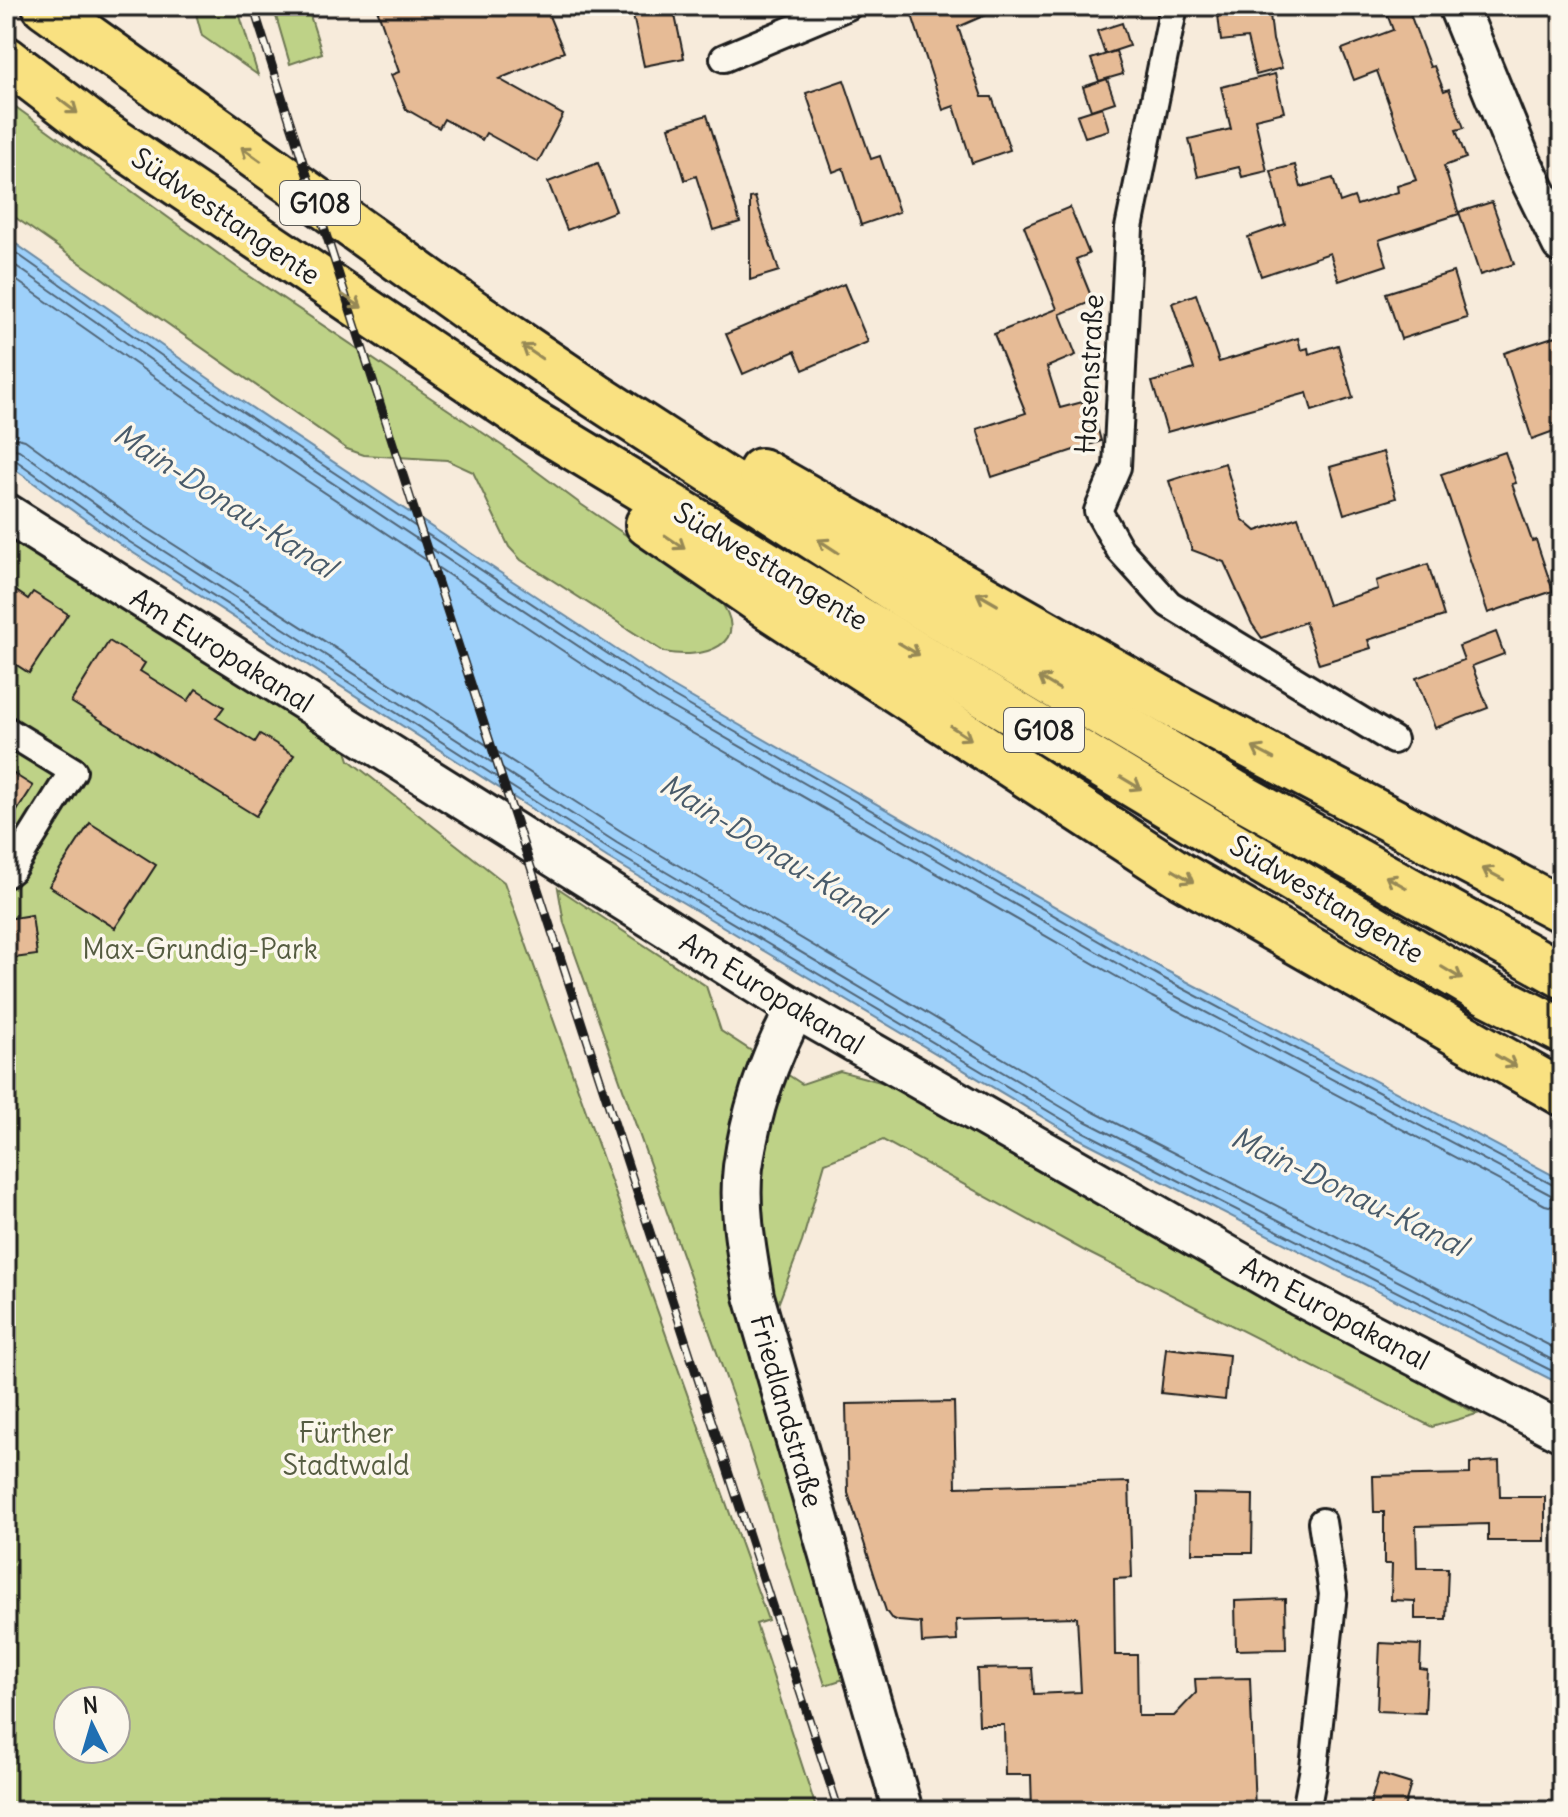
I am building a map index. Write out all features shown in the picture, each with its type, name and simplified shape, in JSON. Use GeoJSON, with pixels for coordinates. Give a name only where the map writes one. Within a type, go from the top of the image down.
{"type":"FeatureCollection","features":[{"type":"Feature","properties":{"kind":"highway","name":"Südwesttangente"},"geometry":{"type":"LineString","coordinates":[[45,6],[461,304],[596,396],[933,613],[1233,792],[1562,975]]}},
{"type":"Feature","properties":{"kind":"highway","name":"Südwesttangente"},"geometry":{"type":"LineString","coordinates":[[6,59],[97,129],[530,421],[1215,834],[1474,986],[1562,1031]]}},
{"type":"Feature","properties":{"kind":"highway"},"geometry":{"type":"LineString","coordinates":[[596,396],[767,474],[1173,705],[1562,910]]}},
{"type":"Feature","properties":{"kind":"highway"},"geometry":{"type":"LineString","coordinates":[[530,421],[558,456],[590,485],[767,606],[1046,789],[1180,875],[1562,1093]]}},
{"type":"Feature","properties":{"kind":"main road"},"geometry":{"type":"LineString","coordinates":[[1458,6],[1522,163],[1562,244]]}},
{"type":"Feature","properties":{"kind":"main road","name":"Am Europakanal"},"geometry":{"type":"LineString","coordinates":[[6,513],[796,1009],[1286,1289],[1562,1432]]}},
{"type":"Feature","properties":{"kind":"main road","name":"Friedlandstraße"},"geometry":{"type":"LineString","coordinates":[[796,1009],[775,1048],[759,1089],[743,1169],[744,1233],[754,1296],[903,1811]]}},
{"type":"Feature","properties":{"kind":"street"},"geometry":{"type":"LineString","coordinates":[[724,58],[848,6]]}},
{"type":"Feature","properties":{"kind":"street","name":"Hasenstraße"},"geometry":{"type":"LineString","coordinates":[[1174,6],[1129,228],[1117,467],[1098,511],[1120,550],[1169,604],[1393,740]]}},
{"type":"Feature","properties":{"kind":"street"},"geometry":{"type":"LineString","coordinates":[[6,730],[73,771],[6,874]]}},
{"type":"Feature","properties":{"kind":"street"},"geometry":{"type":"LineString","coordinates":[[1306,1811],[1314,1768],[1333,1594],[1322,1522]]}},
{"type":"Feature","properties":{"kind":"green space"},"geometry":{"type":"Polygon","coordinates":[[[194,6],[237,6],[258,75],[202,36],[194,6]]]}},
{"type":"Feature","properties":{"kind":"green space"},"geometry":{"type":"Polygon","coordinates":[[[273,6],[307,6],[322,53],[290,64],[273,6]]]}},
{"type":"Feature","properties":{"kind":"green space"},"geometry":{"type":"Polygon","coordinates":[[[6,100],[242,271],[504,447],[582,505],[718,598],[728,614],[731,627],[727,638],[720,646],[708,651],[694,654],[664,652],[521,560],[509,547],[473,472],[447,460],[364,455],[347,449],[6,211],[6,100]]]}},
{"type":"Feature","properties":{"kind":"green space","name":"Fürther Stadtwald"},"geometry":{"type":"Polygon","coordinates":[[[6,536],[344,745],[349,760],[504,882],[768,1620],[756,1624],[817,1811],[6,1811],[6,536]]]}},
{"type":"Feature","properties":{"kind":"green space"},"geometry":{"type":"Polygon","coordinates":[[[558,888],[706,986],[721,1031],[802,1084],[840,1071],[888,1084],[1477,1414],[1432,1427],[1083,1250],[883,1140],[825,1163],[802,1242],[754,1367],[844,1679],[825,1685],[736,1406],[564,923],[558,888]]]}},
{"type":"Feature","properties":{"kind":"water","name":"Main-Donau-Kanal"},"geometry":{"type":"Polygon","coordinates":[[[6,237],[231,394],[668,684],[1167,971],[1562,1180],[1562,1385],[1076,1137],[608,858],[121,545],[6,463],[6,237]]]}},
{"type":"Feature","properties":{"kind":"building"},"geometry":{"type":"Polygon","coordinates":[[[376,6],[545,6],[564,52],[499,79],[563,115],[538,162],[486,133],[482,140],[444,119],[439,128],[406,109],[391,75],[399,72],[376,6]]]}},
{"type":"Feature","properties":{"kind":"building"},"geometry":{"type":"Polygon","coordinates":[[[631,6],[673,6],[684,58],[644,66],[631,6]]]}},
{"type":"Feature","properties":{"kind":"building"},"geometry":{"type":"Polygon","coordinates":[[[909,6],[1006,6],[958,27],[982,97],[992,97],[1010,150],[972,163],[954,106],[943,110],[909,6]]]}},
{"type":"Feature","properties":{"kind":"building"},"geometry":{"type":"Polygon","coordinates":[[[1217,6],[1269,6],[1273,40],[1282,68],[1256,75],[1247,38],[1221,41],[1217,6]]]}},
{"type":"Feature","properties":{"kind":"building"},"geometry":{"type":"Polygon","coordinates":[[[1384,6],[1407,6],[1430,67],[1434,66],[1444,91],[1449,89],[1464,128],[1456,130],[1466,158],[1444,166],[1459,214],[1379,240],[1387,265],[1339,281],[1330,253],[1261,276],[1248,237],[1285,224],[1271,171],[1295,165],[1301,187],[1333,178],[1340,202],[1354,197],[1357,205],[1398,192],[1397,186],[1416,180],[1377,71],[1354,80],[1342,49],[1393,30],[1384,6]]]}},
{"type":"Feature","properties":{"kind":"building"},"geometry":{"type":"Polygon","coordinates":[[[1122,23],[1129,46],[1105,54],[1097,31],[1122,23]]]}},
{"type":"Feature","properties":{"kind":"building"},"geometry":{"type":"Polygon","coordinates":[[[1116,51],[1123,74],[1099,81],[1091,59],[1116,51]]]}},
{"type":"Feature","properties":{"kind":"building"},"geometry":{"type":"Polygon","coordinates":[[[1275,74],[1284,112],[1255,119],[1267,171],[1242,177],[1239,167],[1198,177],[1189,139],[1231,129],[1221,87],[1275,74]]]}},
{"type":"Feature","properties":{"kind":"building"},"geometry":{"type":"Polygon","coordinates":[[[1107,79],[1115,102],[1091,110],[1083,87],[1107,79]]]}},
{"type":"Feature","properties":{"kind":"building"},"geometry":{"type":"Polygon","coordinates":[[[844,80],[871,159],[880,156],[899,212],[861,225],[843,168],[833,172],[806,93],[844,80]]]}},
{"type":"Feature","properties":{"kind":"building"},"geometry":{"type":"Polygon","coordinates":[[[1102,107],[1109,130],[1085,137],[1077,115],[1102,107]]]}},
{"type":"Feature","properties":{"kind":"building"},"geometry":{"type":"Polygon","coordinates":[[[707,115],[740,222],[713,230],[696,176],[685,180],[669,127],[707,115]]]}},
{"type":"Feature","properties":{"kind":"building"},"geometry":{"type":"Polygon","coordinates":[[[598,163],[616,211],[567,230],[548,182],[598,163]]]}},
{"type":"Feature","properties":{"kind":"building"},"geometry":{"type":"Polygon","coordinates":[[[755,197],[779,271],[750,280],[750,198],[755,197]]]}},
{"type":"Feature","properties":{"kind":"building"},"geometry":{"type":"Polygon","coordinates":[[[1492,202],[1514,264],[1480,275],[1459,212],[1492,202]]]}},
{"type":"Feature","properties":{"kind":"building"},"geometry":{"type":"Polygon","coordinates":[[[1070,207],[1089,254],[1076,259],[1093,301],[1060,314],[1076,355],[1047,367],[1060,408],[1090,400],[1101,441],[992,477],[977,429],[1026,413],[994,334],[1057,309],[1024,226],[1070,207]]]}},
{"type":"Feature","properties":{"kind":"building"},"geometry":{"type":"Polygon","coordinates":[[[1453,272],[1467,318],[1401,339],[1386,293],[1453,272]]]}},
{"type":"Feature","properties":{"kind":"building"},"geometry":{"type":"Polygon","coordinates":[[[844,284],[868,342],[803,370],[795,351],[743,374],[726,334],[844,284]]]}},
{"type":"Feature","properties":{"kind":"building"},"geometry":{"type":"Polygon","coordinates":[[[1196,294],[1219,362],[1298,338],[1301,350],[1308,348],[1309,354],[1338,345],[1353,398],[1312,411],[1307,393],[1167,432],[1152,382],[1194,369],[1172,303],[1196,294]]]}},
{"type":"Feature","properties":{"kind":"building"},"geometry":{"type":"Polygon","coordinates":[[[1556,336],[1562,355],[1562,428],[1532,439],[1504,353],[1556,336]]]}},
{"type":"Feature","properties":{"kind":"building"},"geometry":{"type":"Polygon","coordinates":[[[1383,452],[1396,498],[1344,514],[1330,467],[1383,452]]]}},
{"type":"Feature","properties":{"kind":"building"},"geometry":{"type":"Polygon","coordinates":[[[1505,452],[1516,483],[1512,484],[1553,591],[1488,613],[1441,474],[1505,452]]]}},
{"type":"Feature","properties":{"kind":"building"},"geometry":{"type":"Polygon","coordinates":[[[1225,463],[1242,519],[1256,531],[1298,517],[1328,605],[1378,589],[1376,581],[1428,564],[1444,616],[1368,640],[1371,648],[1319,664],[1305,622],[1262,638],[1252,624],[1224,562],[1192,550],[1169,481],[1225,463]]]}},
{"type":"Feature","properties":{"kind":"building"},"geometry":{"type":"Polygon","coordinates":[[[6,584],[28,599],[33,592],[68,614],[29,673],[6,658],[6,584]]]}},
{"type":"Feature","properties":{"kind":"building"},"geometry":{"type":"Polygon","coordinates":[[[1496,632],[1504,654],[1472,666],[1488,708],[1435,728],[1416,678],[1464,660],[1459,646],[1496,632]]]}},
{"type":"Feature","properties":{"kind":"building"},"geometry":{"type":"Polygon","coordinates":[[[109,641],[145,663],[140,671],[188,701],[196,689],[224,707],[216,718],[255,742],[260,734],[294,755],[256,816],[71,702],[109,641]]]}},
{"type":"Feature","properties":{"kind":"building"},"geometry":{"type":"Polygon","coordinates":[[[6,769],[33,786],[6,828],[6,769]]]}},
{"type":"Feature","properties":{"kind":"building"},"geometry":{"type":"Polygon","coordinates":[[[90,823],[156,865],[115,928],[49,886],[90,823]]]}},
{"type":"Feature","properties":{"kind":"building"},"geometry":{"type":"Polygon","coordinates":[[[32,915],[37,955],[6,959],[6,919],[32,915]]]}},
{"type":"Feature","properties":{"kind":"building"},"geometry":{"type":"Polygon","coordinates":[[[1166,1348],[1229,1355],[1225,1400],[1161,1393],[1166,1348]]]}},
{"type":"Feature","properties":{"kind":"building"},"geometry":{"type":"Polygon","coordinates":[[[954,1402],[956,1487],[1129,1482],[1132,1578],[1114,1579],[1115,1655],[1137,1655],[1138,1716],[1174,1716],[1196,1693],[1195,1679],[1250,1678],[1255,1811],[1032,1811],[1031,1775],[1005,1775],[1004,1725],[979,1725],[977,1669],[1032,1668],[1034,1694],[1081,1692],[1077,1617],[956,1620],[957,1641],[922,1643],[921,1623],[899,1621],[891,1618],[886,1611],[848,1493],[846,1404],[954,1402]]]}},
{"type":"Feature","properties":{"kind":"building"},"geometry":{"type":"Polygon","coordinates":[[[1499,1461],[1500,1497],[1545,1497],[1545,1541],[1488,1541],[1488,1524],[1416,1526],[1417,1568],[1448,1568],[1446,1619],[1415,1619],[1415,1601],[1391,1600],[1392,1564],[1384,1564],[1384,1512],[1374,1512],[1373,1476],[1470,1474],[1470,1463],[1499,1461]]]}},
{"type":"Feature","properties":{"kind":"building"},"geometry":{"type":"Polygon","coordinates":[[[1193,1494],[1253,1495],[1252,1553],[1192,1553],[1193,1494]]]}},
{"type":"Feature","properties":{"kind":"building"},"geometry":{"type":"Polygon","coordinates":[[[1285,1599],[1286,1649],[1236,1650],[1235,1601],[1285,1599]]]}},
{"type":"Feature","properties":{"kind":"building"},"geometry":{"type":"Polygon","coordinates":[[[1380,1643],[1421,1645],[1420,1669],[1427,1670],[1425,1713],[1377,1711],[1380,1643]]]}},
{"type":"Feature","properties":{"kind":"building"},"geometry":{"type":"Polygon","coordinates":[[[1379,1774],[1411,1784],[1403,1811],[1368,1811],[1379,1774]]]}},
{"type":"Feature","properties":{"kind":"railway"},"geometry":{"type":"LineString","coordinates":[[253,6],[839,1811]]}},
{"type":"Feature","properties":{"kind":"park label","name":"Max-Grundig-Park"},"geometry":{"type":"Point","coordinates":[200,949]}}]}
